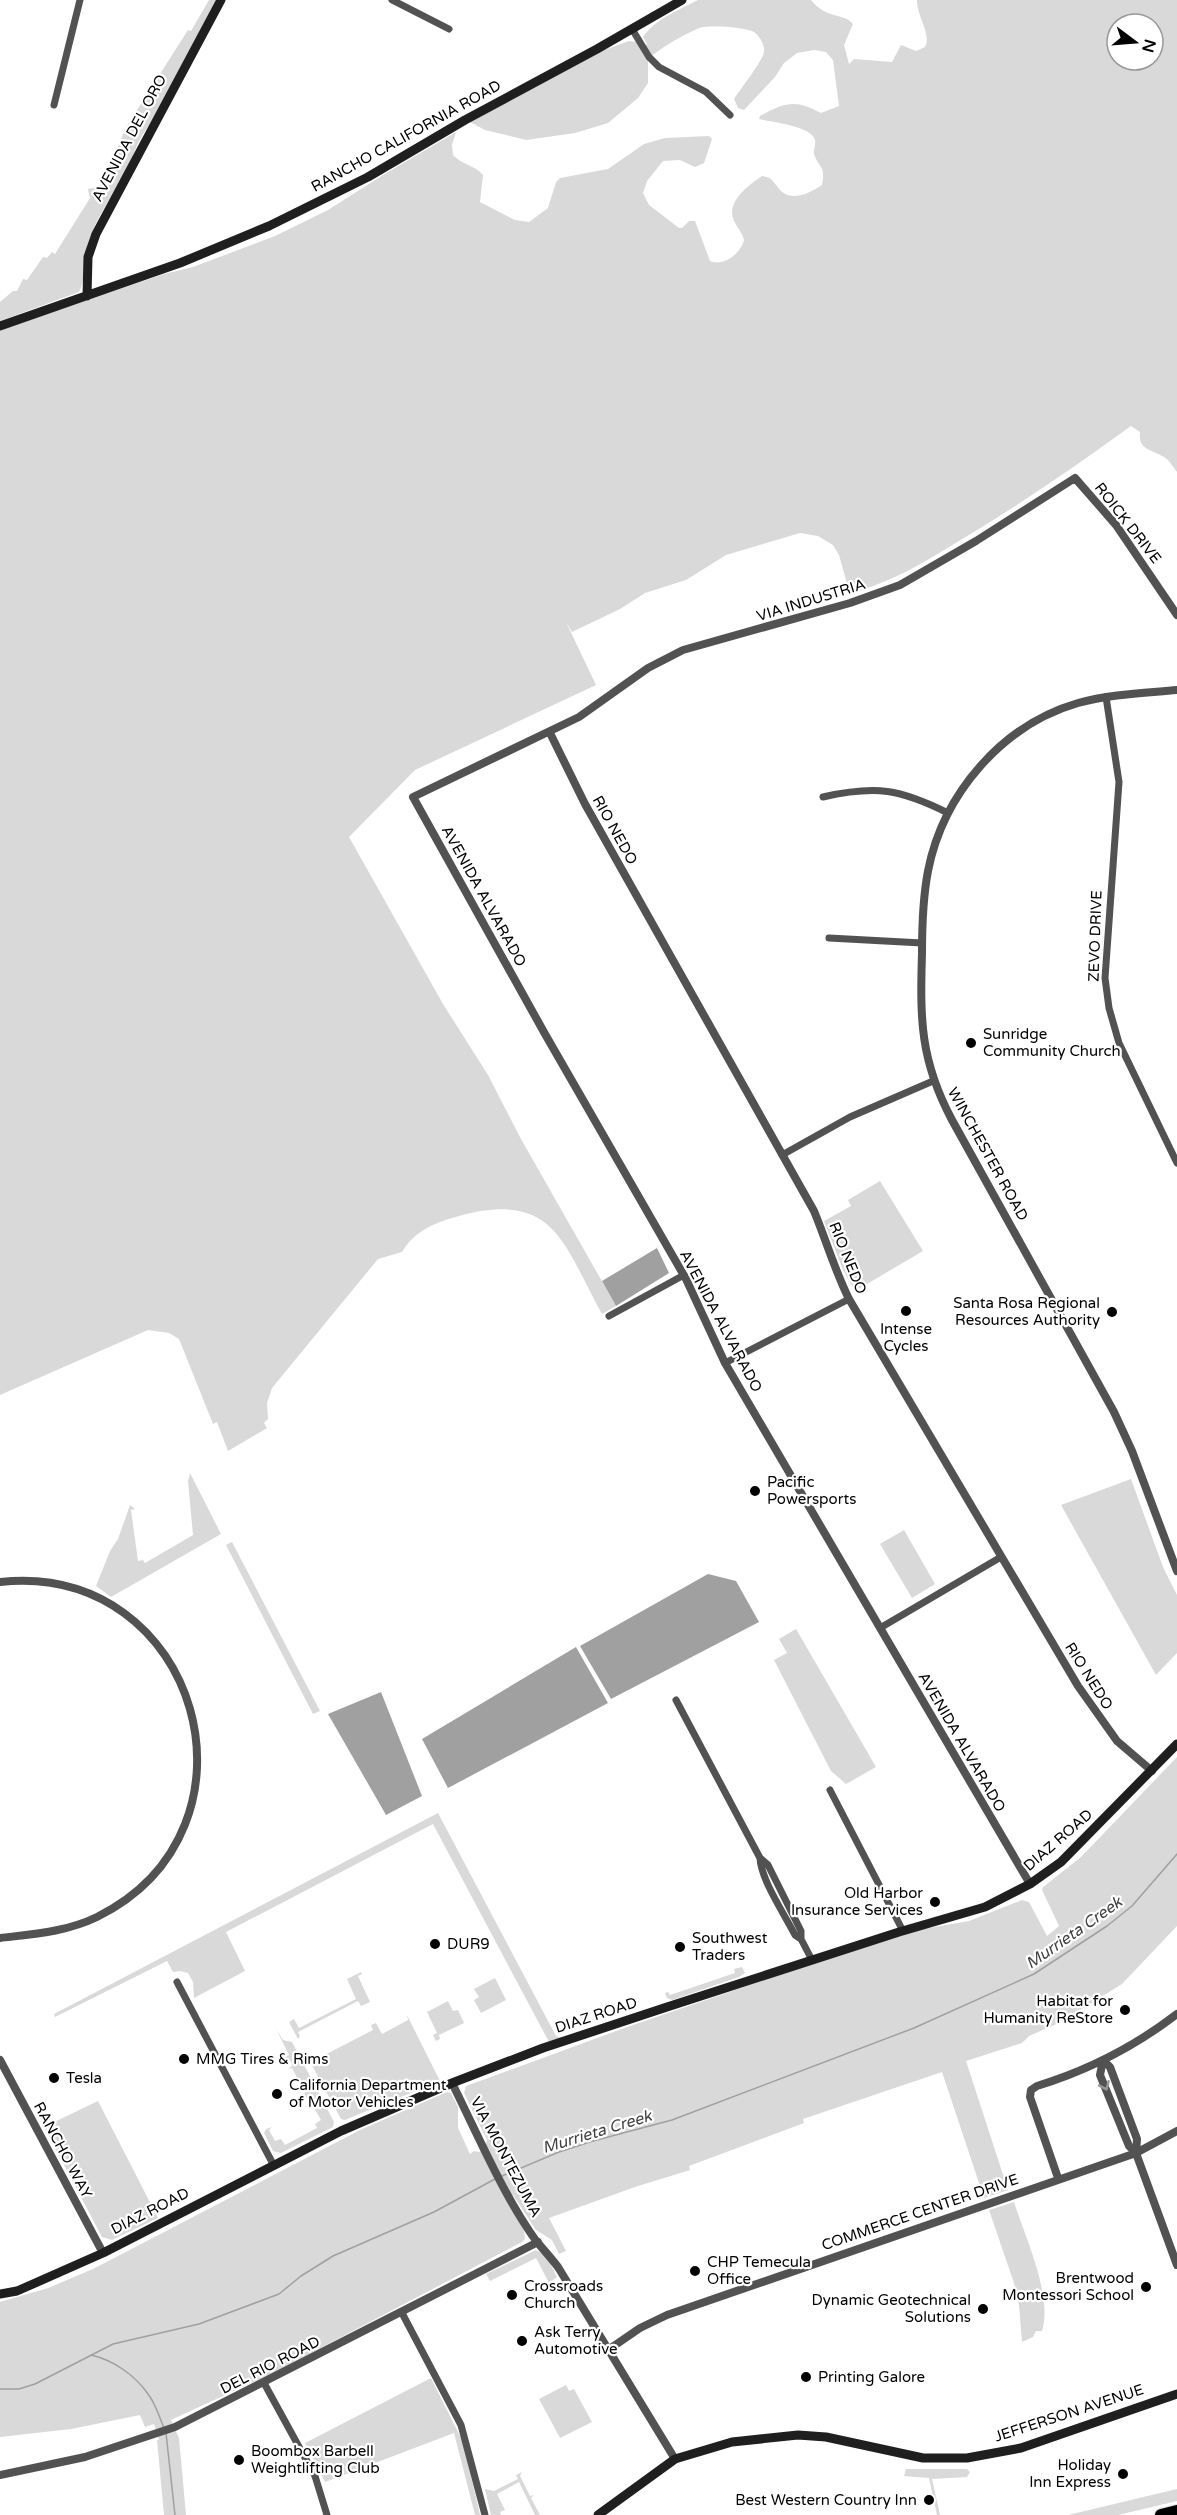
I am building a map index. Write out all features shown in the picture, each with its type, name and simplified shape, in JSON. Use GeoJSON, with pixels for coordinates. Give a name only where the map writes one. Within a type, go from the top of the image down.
{"type":"FeatureCollection","features":[{"type":"Feature","properties":{"kind":"highway"},"geometry":{"type":"LineString","coordinates":[[1161,2515],[1177,2511]]}},
{"type":"Feature","properties":{"kind":"main road","name":"AVENIDA DEL ORO"},"geometry":{"type":"LineString","coordinates":[[87,296],[88,257],[96,234],[221,0]]}},
{"type":"Feature","properties":{"kind":"main road","name":"RANCHO CALIFORNIA ROAD"},"geometry":{"type":"LineString","coordinates":[[0,326],[230,243],[334,195],[412,153],[494,103],[682,0]]}},
{"type":"Feature","properties":{"kind":"main road","name":"DIAZ ROAD"},"geometry":{"type":"LineString","coordinates":[[0,2294],[17,2291],[103,2253],[273,2164],[452,2082],[543,2048],[812,1960],[985,1907],[1030,1884],[1061,1862],[1177,1744]]}},
{"type":"Feature","properties":{"kind":"main road","name":"JEFFERSON AVENUE"},"geometry":{"type":"LineString","coordinates":[[598,2515],[675,2459],[732,2442],[798,2435],[826,2437],[923,2458],[976,2457],[1021,2448],[1177,2394]]}},
{"type":"Feature","properties":{"kind":"street"},"geometry":{"type":"LineString","coordinates":[[54,105],[80,0]]}},
{"type":"Feature","properties":{"kind":"street"},"geometry":{"type":"LineString","coordinates":[[392,0],[449,29]]}},
{"type":"Feature","properties":{"kind":"street"},"geometry":{"type":"LineString","coordinates":[[632,29],[649,57],[659,68],[706,92],[730,115]]}},
{"type":"Feature","properties":{"kind":"street","name":"ROICK DRIVE"},"geometry":{"type":"LineString","coordinates":[[1075,478],[1116,525],[1177,615]]}},
{"type":"Feature","properties":{"kind":"street","name":"VIA INDUSTRIA"},"geometry":{"type":"LineString","coordinates":[[413,797],[550,733],[579,717],[648,668],[683,650],[850,603],[900,585],[983,537],[1075,478]]}},
{"type":"Feature","properties":{"kind":"street","name":"WINCHESTER ROAD"},"geometry":{"type":"LineString","coordinates":[[1177,690],[1106,697],[1064,708],[1016,735],[979,768],[948,813],[928,872],[922,943],[920,1009],[922,1036],[933,1081],[950,1116],[1114,1412],[1132,1451],[1177,1571]]}},
{"type":"Feature","properties":{"kind":"street","name":"ZEVO DRIVE"},"geometry":{"type":"LineString","coordinates":[[1106,697],[1119,782],[1106,968],[1108,1005],[1119,1043],[1177,1163]]}},
{"type":"Feature","properties":{"kind":"street","name":"RIO NEDO"},"geometry":{"type":"LineString","coordinates":[[550,733],[585,804],[814,1211],[832,1264],[849,1299],[1095,1713],[1117,1741],[1152,1771]]}},
{"type":"Feature","properties":{"kind":"street"},"geometry":{"type":"LineString","coordinates":[[823,796],[873,789],[898,792],[920,799],[948,813]]}},
{"type":"Feature","properties":{"kind":"street","name":"AVENIDA ALVARADO"},"geometry":{"type":"LineString","coordinates":[[413,797],[545,1034],[684,1275],[725,1363],[1030,1884]]}},
{"type":"Feature","properties":{"kind":"street"},"geometry":{"type":"LineString","coordinates":[[829,938],[922,943]]}},
{"type":"Feature","properties":{"kind":"street"},"geometry":{"type":"LineString","coordinates":[[783,1155],[849,1117],[933,1081]]}},
{"type":"Feature","properties":{"kind":"street"},"geometry":{"type":"LineString","coordinates":[[609,1316],[684,1275]]}},
{"type":"Feature","properties":{"kind":"street"},"geometry":{"type":"LineString","coordinates":[[725,1363],[849,1299]]}},
{"type":"Feature","properties":{"kind":"street"},"geometry":{"type":"LineString","coordinates":[[880,1628],[1002,1557]]}},
{"type":"Feature","properties":{"kind":"street"},"geometry":{"type":"LineString","coordinates":[[0,1582],[21,1580],[65,1586],[90,1594],[118,1609],[143,1629],[169,1661],[181,1682],[190,1705],[198,1759],[194,1794],[183,1828],[168,1855],[144,1885],[97,1917],[61,1931],[0,1938]]}},
{"type":"Feature","properties":{"kind":"street"},"geometry":{"type":"LineString","coordinates":[[676,1700],[760,1858],[768,1865],[801,1931],[801,1939],[812,1960]]}},
{"type":"Feature","properties":{"kind":"street"},"geometry":{"type":"LineString","coordinates":[[830,1790],[903,1931]]}},
{"type":"Feature","properties":{"kind":"street"},"geometry":{"type":"LineString","coordinates":[[177,1982],[273,2164]]}},
{"type":"Feature","properties":{"kind":"street"},"geometry":{"type":"LineString","coordinates":[[1058,2178],[1030,2097],[1031,2090],[1132,2046],[1177,2014]]}},
{"type":"Feature","properties":{"kind":"street","name":"RANCHO WAY"},"geometry":{"type":"LineString","coordinates":[[0,2060],[103,2253]]}},
{"type":"Feature","properties":{"kind":"street"},"geometry":{"type":"LineString","coordinates":[[1103,2060],[1100,2075],[1130,2146],[1136,2153],[1177,2265]]}},
{"type":"Feature","properties":{"kind":"street","name":"VIA MONTEZUMA"},"geometry":{"type":"LineString","coordinates":[[452,2082],[483,2146],[538,2242]]}},
{"type":"Feature","properties":{"kind":"street","name":"COMMERCE CENTER DRIVE"},"geometry":{"type":"LineString","coordinates":[[608,2350],[640,2328],[667,2315],[1058,2178],[1136,2153],[1177,2131]]}},
{"type":"Feature","properties":{"kind":"street"},"geometry":{"type":"LineString","coordinates":[[538,2242],[558,2267],[675,2459]]}},
{"type":"Feature","properties":{"kind":"street","name":"DEL RIO ROAD"},"geometry":{"type":"LineString","coordinates":[[0,2475],[85,2457],[175,2427],[538,2242]]}},
{"type":"Feature","properties":{"kind":"street"},"geometry":{"type":"LineString","coordinates":[[402,2313],[461,2425],[485,2515]]}},
{"type":"Feature","properties":{"kind":"street"},"geometry":{"type":"LineString","coordinates":[[264,2383],[315,2476],[327,2515]]}},
{"type":"Feature","properties":{"kind":"shaded area"},"geometry":{"type":"Polygon","coordinates":[[[209,0],[216,0],[94,227],[87,247],[83,281],[79,292],[0,321],[0,302],[13,291],[17,291],[23,279],[27,280],[43,257],[47,258],[52,252],[55,254],[90,198],[88,189],[100,187],[125,129],[188,30],[191,31],[209,0]]]}},
{"type":"Feature","properties":{"kind":"shaded area"},"geometry":{"type":"Polygon","coordinates":[[[698,0],[811,0],[823,10],[849,20],[853,24],[844,45],[849,64],[854,59],[892,62],[901,45],[916,51],[925,47],[927,36],[917,0],[1177,0],[1177,472],[1170,462],[1143,446],[1140,432],[1131,426],[986,525],[909,570],[866,589],[850,594],[839,555],[833,545],[818,536],[800,533],[726,555],[686,580],[645,593],[620,609],[572,632],[566,622],[596,685],[415,770],[349,837],[443,1004],[488,1075],[521,1139],[616,1306],[602,1314],[565,1245],[552,1229],[536,1217],[516,1210],[491,1210],[459,1216],[434,1224],[413,1238],[402,1252],[378,1259],[272,1388],[267,1403],[268,1419],[264,1423],[267,1428],[228,1451],[217,1422],[213,1424],[179,1339],[169,1333],[148,1330],[0,1395],[0,330],[164,274],[193,267],[275,236],[328,210],[456,132],[452,145],[453,155],[483,175],[480,202],[515,220],[529,222],[548,208],[556,182],[560,178],[608,169],[644,144],[665,138],[709,136],[712,139],[704,163],[695,167],[680,160],[663,161],[647,181],[643,193],[649,205],[679,228],[689,221],[695,221],[710,261],[721,262],[731,258],[739,250],[744,240],[734,221],[733,205],[736,199],[752,184],[762,176],[766,177],[771,179],[781,191],[791,196],[807,193],[822,185],[823,170],[814,154],[815,140],[812,135],[799,128],[759,119],[769,111],[790,104],[804,106],[821,113],[839,106],[833,60],[826,52],[814,50],[797,53],[784,63],[775,77],[744,110],[738,108],[734,99],[763,56],[762,41],[754,32],[743,29],[704,27],[672,42],[648,59],[648,83],[638,98],[608,123],[575,133],[526,140],[485,130],[470,122],[596,53],[629,41],[637,42],[643,48],[647,44],[643,37],[654,25],[698,0]]]}},
{"type":"Feature","properties":{"kind":"shaded area"},"geometry":{"type":"Polygon","coordinates":[[[880,1181],[923,1251],[855,1291],[843,1270],[824,1221],[851,1206],[848,1200],[880,1181]]]}},
{"type":"Feature","properties":{"kind":"shaded area"},"geometry":{"type":"Polygon","coordinates":[[[657,1248],[669,1273],[616,1306],[602,1281],[657,1248]]]}},
{"type":"Feature","properties":{"kind":"shaded area"},"geometry":{"type":"Polygon","coordinates":[[[190,1473],[221,1534],[111,1597],[96,1586],[110,1551],[118,1539],[130,1505],[135,1509],[131,1510],[138,1561],[143,1560],[145,1563],[193,1535],[188,1481],[190,1473]]]}},
{"type":"Feature","properties":{"kind":"shaded area"},"geometry":{"type":"Polygon","coordinates":[[[1131,1479],[1163,1567],[1177,1595],[1177,1653],[1156,1675],[1061,1505],[1131,1479]]]}},
{"type":"Feature","properties":{"kind":"shaded area"},"geometry":{"type":"Polygon","coordinates":[[[904,1530],[935,1584],[912,1598],[880,1544],[904,1530]]]}},
{"type":"Feature","properties":{"kind":"shaded area"},"geometry":{"type":"Polygon","coordinates":[[[232,1542],[320,1711],[313,1714],[226,1545],[232,1542]]]}},
{"type":"Feature","properties":{"kind":"shaded area"},"geometry":{"type":"Polygon","coordinates":[[[708,1574],[736,1581],[759,1622],[611,1699],[580,1646],[708,1574]]]}},
{"type":"Feature","properties":{"kind":"shaded area"},"geometry":{"type":"Polygon","coordinates":[[[796,1629],[876,1767],[846,1784],[831,1771],[774,1660],[787,1653],[779,1639],[796,1629]]]}},
{"type":"Feature","properties":{"kind":"shaded area"},"geometry":{"type":"Polygon","coordinates":[[[576,1647],[608,1703],[448,1788],[422,1739],[576,1647]]]}},
{"type":"Feature","properties":{"kind":"shaded area"},"geometry":{"type":"Polygon","coordinates":[[[381,1692],[422,1796],[386,1815],[328,1714],[381,1692]]]}},
{"type":"Feature","properties":{"kind":"shaded area"},"geometry":{"type":"Polygon","coordinates":[[[1177,1757],[1177,1926],[1122,1984],[1059,2023],[1029,2036],[1022,2043],[966,2061],[1008,2190],[984,2198],[942,2072],[803,2119],[804,2123],[689,2166],[690,2170],[549,2218],[566,2251],[559,2254],[552,2240],[536,2230],[513,2195],[509,2199],[524,2231],[525,2239],[522,2242],[273,2373],[171,2420],[179,2438],[186,2515],[164,2515],[157,2440],[159,2440],[154,2424],[145,2427],[140,2415],[71,2429],[0,2437],[0,2302],[48,2288],[93,2269],[360,2130],[447,2092],[451,2093],[458,2107],[458,2128],[470,2154],[484,2150],[487,2140],[464,2093],[466,2086],[630,2026],[906,1932],[969,1921],[1022,1900],[1029,1902],[1047,1936],[1059,1926],[1042,1890],[1043,1887],[1081,1857],[1177,1757]]]}},
{"type":"Feature","properties":{"kind":"shaded area"},"geometry":{"type":"Polygon","coordinates":[[[438,1813],[556,2036],[561,2038],[549,2042],[433,1824],[226,1932],[245,1971],[194,1998],[193,1982],[188,1973],[173,1972],[167,1961],[55,2017],[54,2014],[438,1813]]]}},
{"type":"Feature","properties":{"kind":"shaded area"},"geometry":{"type":"Polygon","coordinates":[[[742,1967],[745,1973],[739,1977],[672,2000],[667,1998],[665,1993],[668,1992],[670,1995],[735,1973],[734,1969],[742,1967]]]}},
{"type":"Feature","properties":{"kind":"shaded area"},"geometry":{"type":"Polygon","coordinates":[[[361,1972],[362,1974],[358,1976],[370,2002],[361,2006],[358,2001],[354,2003],[298,2032],[300,2036],[298,2039],[289,2022],[294,2019],[299,2028],[356,1999],[347,1979],[361,1972]]]}},
{"type":"Feature","properties":{"kind":"shaded area"},"geometry":{"type":"Polygon","coordinates":[[[495,1978],[506,2000],[481,2013],[474,2000],[479,1997],[474,1989],[495,1978]]]}},
{"type":"Feature","properties":{"kind":"shaded area"},"geometry":{"type":"Polygon","coordinates":[[[448,2001],[453,2011],[458,2010],[464,2023],[439,2035],[440,2039],[436,2041],[433,2035],[437,2033],[427,2012],[448,2001]]]}},
{"type":"Feature","properties":{"kind":"shaded area"},"geometry":{"type":"Polygon","coordinates":[[[407,2015],[440,2081],[345,2120],[341,2119],[308,2058],[311,2057],[313,2061],[373,2030],[371,2025],[376,2023],[382,2034],[408,2020],[407,2015]]]}},
{"type":"Feature","properties":{"kind":"shaded area"},"geometry":{"type":"Polygon","coordinates":[[[276,2029],[283,2040],[292,2042],[334,2122],[333,2127],[281,2153],[273,2151],[264,2133],[266,2129],[272,2127],[269,2130],[275,2141],[281,2139],[285,2145],[317,2128],[315,2124],[321,2120],[308,2097],[303,2099],[302,2096],[305,2093],[292,2068],[288,2069],[292,2066],[291,2061],[285,2058],[281,2063],[280,2060],[289,2055],[276,2029]]]}},
{"type":"Feature","properties":{"kind":"shaded area"},"geometry":{"type":"Polygon","coordinates":[[[98,2101],[158,2218],[112,2240],[102,2237],[44,2127],[98,2101]]]}},
{"type":"Feature","properties":{"kind":"shaded area"},"geometry":{"type":"Polygon","coordinates":[[[1014,2202],[1036,2266],[1044,2301],[1042,2331],[1036,2331],[1033,2337],[1022,2342],[1019,2305],[1014,2283],[989,2210],[1014,2202]]]}},
{"type":"Feature","properties":{"kind":"shaded area"},"geometry":{"type":"Polygon","coordinates":[[[536,2250],[546,2258],[557,2277],[549,2283],[536,2258],[490,2281],[486,2274],[536,2250]]]}},
{"type":"Feature","properties":{"kind":"shaded area"},"geometry":{"type":"Polygon","coordinates":[[[431,2378],[463,2442],[480,2515],[475,2515],[454,2433],[325,2482],[305,2443],[431,2378]]]}},
{"type":"Feature","properties":{"kind":"shaded area"},"geometry":{"type":"Polygon","coordinates":[[[566,2385],[569,2391],[574,2389],[592,2422],[560,2438],[539,2399],[566,2385]]]}},
{"type":"Feature","properties":{"kind":"shaded area"},"geometry":{"type":"Polygon","coordinates":[[[906,2469],[967,2469],[970,2472],[967,2477],[932,2479],[940,2515],[937,2515],[929,2478],[904,2476],[906,2469]]]}},
{"type":"Feature","properties":{"kind":"shaded area"},"geometry":{"type":"Polygon","coordinates":[[[522,2472],[520,2476],[530,2496],[534,2495],[531,2498],[540,2515],[535,2515],[519,2482],[497,2494],[505,2510],[500,2512],[501,2515],[491,2515],[485,2489],[494,2491],[518,2479],[516,2475],[522,2472]]]}},
{"type":"Feature","properties":{"kind":"shaded area"},"geometry":{"type":"Polygon","coordinates":[[[1177,2489],[1177,2501],[1118,2515],[1068,2515],[1177,2489]]]}},
{"type":"Feature","properties":{"kind":"waterway","name":"Murrieta Creek"},"geometry":{"type":"LineString","coordinates":[[502,2176],[559,2152],[672,2120],[914,2028],[1034,1974],[1107,1926],[1132,1906],[1177,1854]]}},
{"type":"Feature","properties":{"kind":"waterway","name":"Murrieta Creek"},"geometry":{"type":"LineString","coordinates":[[0,2389],[19,2389],[35,2384],[113,2344],[199,2324],[279,2294],[301,2276],[333,2256],[434,2212],[495,2179]]}},
{"type":"Feature","properties":{"kind":"waterway"},"geometry":{"type":"LineString","coordinates":[[91,2355],[115,2365],[137,2381],[153,2402],[164,2428]]}},
{"type":"Feature","properties":{"kind":"waterway"},"geometry":{"type":"LineString","coordinates":[[166,2433],[175,2515]]}},
{"type":"Feature","properties":{"kind":"place","name":"Sunridge Community Church"},"geometry":{"type":"Point","coordinates":[971,1043]}},
{"type":"Feature","properties":{"kind":"place","name":"Intense Cycles"},"geometry":{"type":"Point","coordinates":[906,1311]}},
{"type":"Feature","properties":{"kind":"place","name":"Santa Rosa Regional Resources Authority"},"geometry":{"type":"Point","coordinates":[1112,1312]}},
{"type":"Feature","properties":{"kind":"place","name":"Pacific Powersports"},"geometry":{"type":"Point","coordinates":[755,1491]}},
{"type":"Feature","properties":{"kind":"place","name":"Old Harbor Insurance Services"},"geometry":{"type":"Point","coordinates":[935,1902]}},
{"type":"Feature","properties":{"kind":"place","name":"DUR9"},"geometry":{"type":"Point","coordinates":[435,1944]}},
{"type":"Feature","properties":{"kind":"place","name":"Southwest Traders"},"geometry":{"type":"Point","coordinates":[680,1947]}},
{"type":"Feature","properties":{"kind":"place","name":"Habitat for Humanity ReStore"},"geometry":{"type":"Point","coordinates":[1125,2010]}},
{"type":"Feature","properties":{"kind":"place","name":"MMG Tires & Rims"},"geometry":{"type":"Point","coordinates":[184,2059]}},
{"type":"Feature","properties":{"kind":"place","name":"Tesla"},"geometry":{"type":"Point","coordinates":[54,2078]}},
{"type":"Feature","properties":{"kind":"place","name":"California Department of Motor Vehicles"},"geometry":{"type":"Point","coordinates":[277,2094]}},
{"type":"Feature","properties":{"kind":"place","name":"CHP Temecula Office"},"geometry":{"type":"Point","coordinates":[695,2271]}},
{"type":"Feature","properties":{"kind":"place","name":"Brentwood Montessori School"},"geometry":{"type":"Point","coordinates":[1146,2287]}},
{"type":"Feature","properties":{"kind":"place","name":"Crossroads Church"},"geometry":{"type":"Point","coordinates":[512,2295]}},
{"type":"Feature","properties":{"kind":"place","name":"Dynamic Geotechnical Solutions"},"geometry":{"type":"Point","coordinates":[983,2309]}},
{"type":"Feature","properties":{"kind":"place","name":"Ask Terry Automotive"},"geometry":{"type":"Point","coordinates":[522,2341]}},
{"type":"Feature","properties":{"kind":"place","name":"Printing Galore"},"geometry":{"type":"Point","coordinates":[806,2377]}},
{"type":"Feature","properties":{"kind":"place","name":"Boombox Barbell Weightlifting Club"},"geometry":{"type":"Point","coordinates":[239,2460]}},
{"type":"Feature","properties":{"kind":"place","name":"Holiday Inn Express"},"geometry":{"type":"Point","coordinates":[1123,2474]}},
{"type":"Feature","properties":{"kind":"place","name":"Best Western Country Inn"},"geometry":{"type":"Point","coordinates":[929,2500]}}]}
